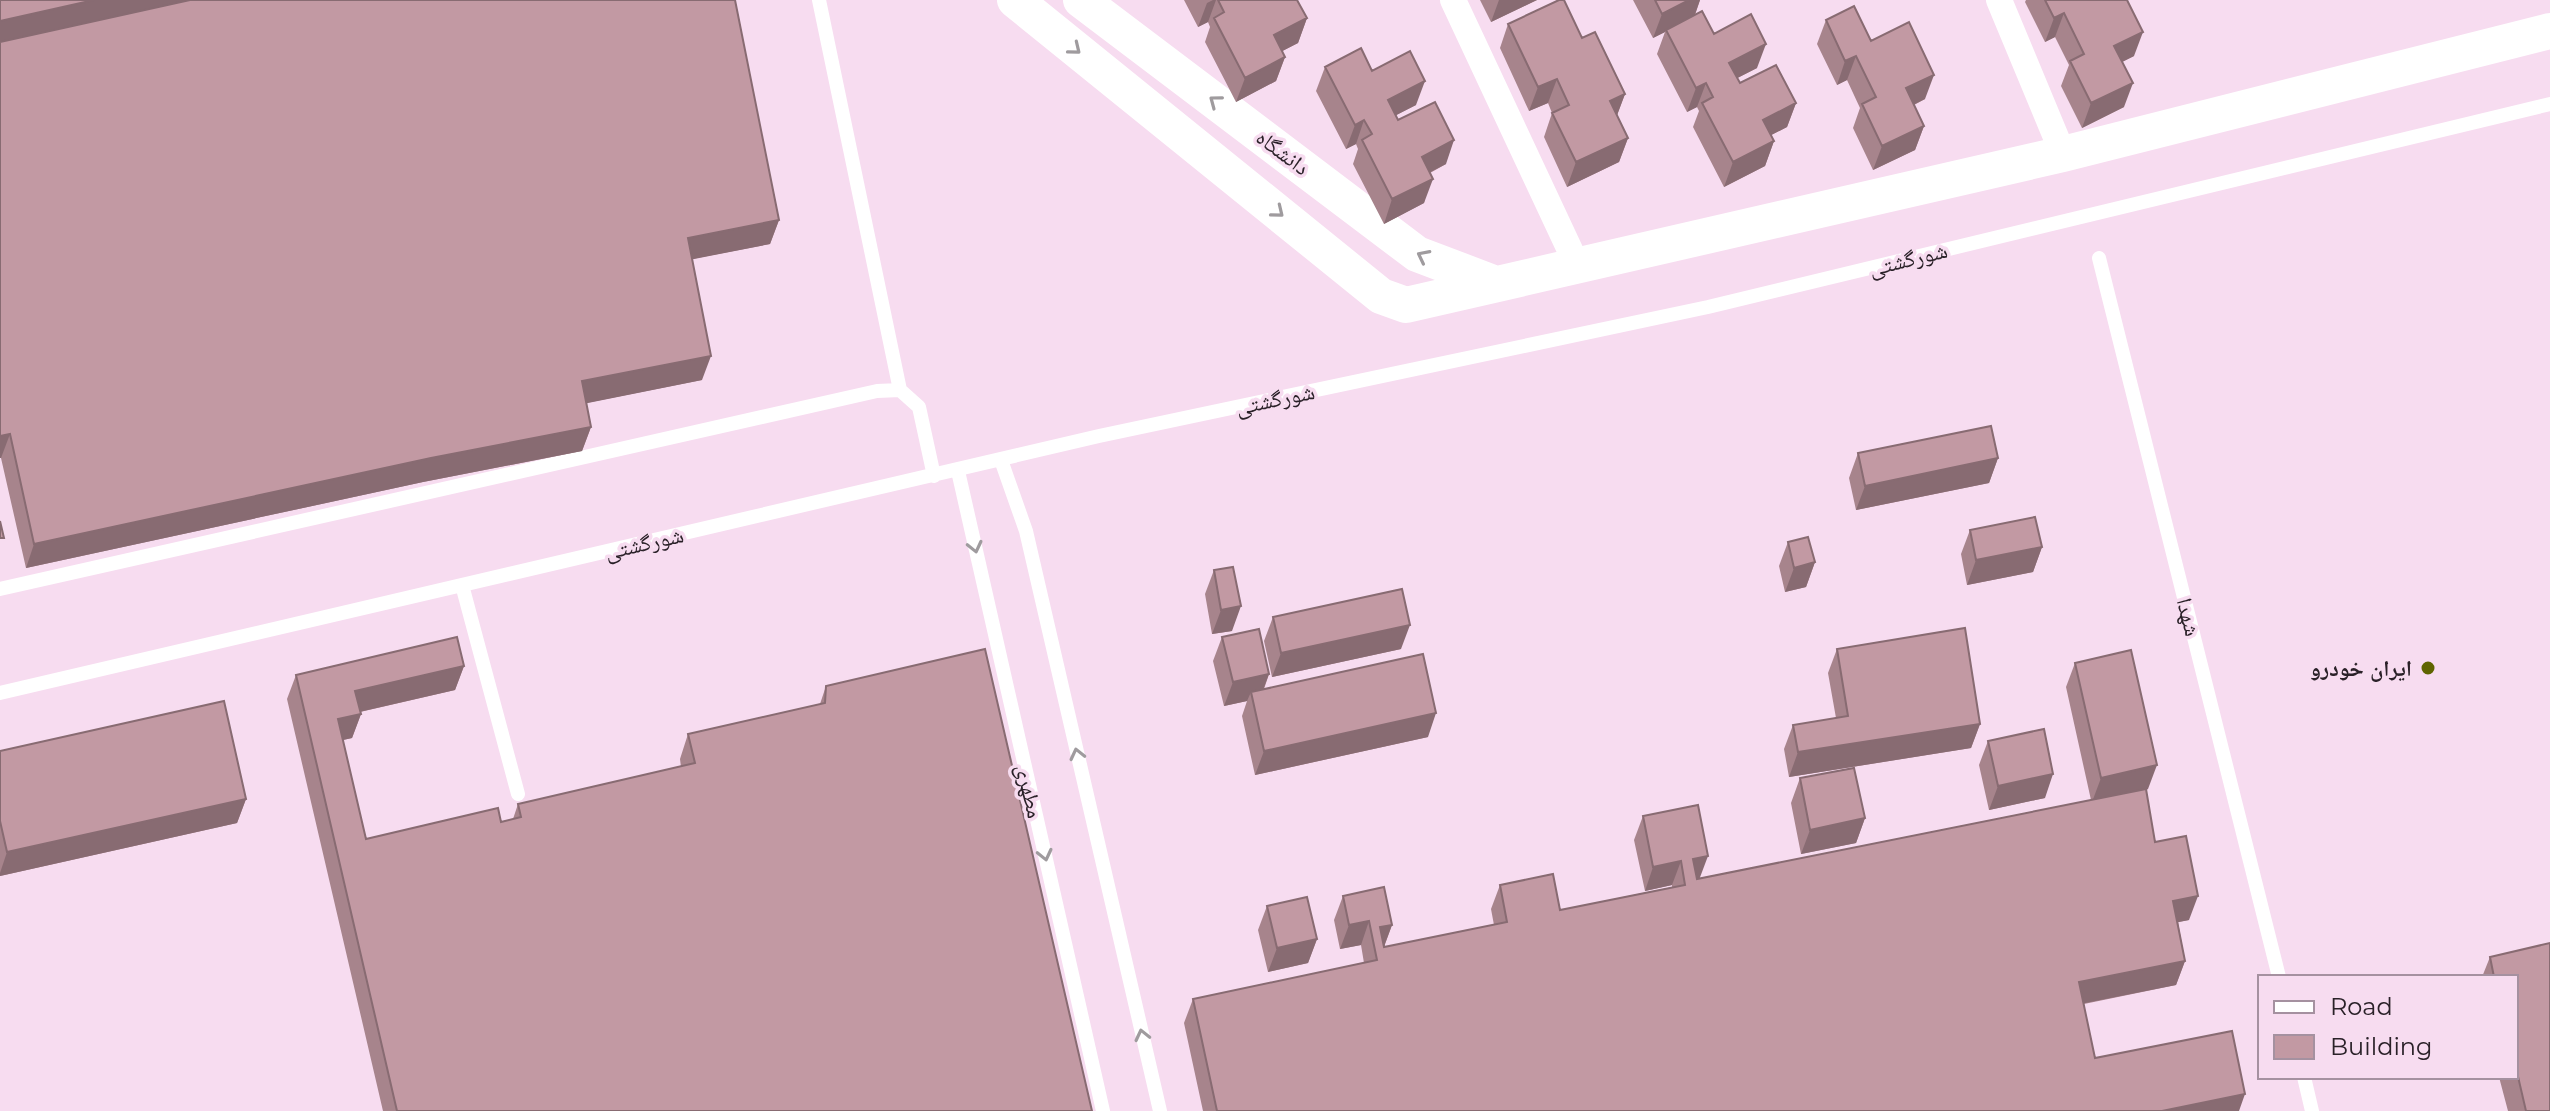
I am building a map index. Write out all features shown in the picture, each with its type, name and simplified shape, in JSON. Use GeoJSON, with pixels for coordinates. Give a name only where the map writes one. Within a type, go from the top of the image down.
{"type":"FeatureCollection","features":[{"type":"Feature","properties":{"kind":"street"},"geometry":{"type":"LineString","coordinates":[[1015,0],[1381,296],[1406,305],[2063,154],[2550,31]]}},
{"type":"Feature","properties":{"kind":"street","name":"دانشگاه"},"geometry":{"type":"LineString","coordinates":[[1081,0],[1417,254],[1496,284]]}},
{"type":"Feature","properties":{"kind":"street"},"geometry":{"type":"LineString","coordinates":[[1453,0],[1577,265]]}},
{"type":"Feature","properties":{"kind":"street"},"geometry":{"type":"LineString","coordinates":[[1999,0],[2063,154]]}},
{"type":"Feature","properties":{"kind":"lane"},"geometry":{"type":"LineString","coordinates":[[819,0],[900,390],[919,407],[934,476]]}},
{"type":"Feature","properties":{"kind":"lane","name":"شورگشتی"},"geometry":{"type":"LineString","coordinates":[[0,693],[1115,433],[1708,307],[2550,104]]}},
{"type":"Feature","properties":{"kind":"lane","name":"شهدا"},"geometry":{"type":"LineString","coordinates":[[2099,258],[2278,975]]}},
{"type":"Feature","properties":{"kind":"lane"},"geometry":{"type":"LineString","coordinates":[[0,589],[862,394],[900,390]]}},
{"type":"Feature","properties":{"kind":"lane"},"geometry":{"type":"LineString","coordinates":[[1001,460],[1026,531],[1160,1111]]}},
{"type":"Feature","properties":{"kind":"lane","name":"مطهری"},"geometry":{"type":"LineString","coordinates":[[958,471],[1103,1111]]}},
{"type":"Feature","properties":{"kind":"lane"},"geometry":{"type":"LineString","coordinates":[[462,585],[518,794]]}},
{"type":"Feature","properties":{"kind":"lane"},"geometry":{"type":"LineString","coordinates":[[2304,1079],[2312,1111]]}},
{"type":"Feature","properties":{"kind":"building"},"geometry":{"type":"Polygon","coordinates":[[[0,0],[94,0],[0,21],[0,0]]]}},
{"type":"Feature","properties":{"kind":"building"},"geometry":{"type":"Polygon","coordinates":[[[190,0],[735,0],[779,220],[688,238],[711,356],[582,381],[591,427],[431,458],[34,544],[10,434],[0,436],[0,42],[190,0]]]}},
{"type":"Feature","properties":{"kind":"building"},"geometry":{"type":"Polygon","coordinates":[[[1218,0],[1297,0],[1307,18],[1274,35],[1285,57],[1245,78],[1214,18],[1224,12],[1218,0]]]}},
{"type":"Feature","properties":{"kind":"building"},"geometry":{"type":"Polygon","coordinates":[[[1564,0],[1582,38],[1595,32],[1625,94],[1610,101],[1628,138],[1576,162],[1552,113],[1569,105],[1557,79],[1538,87],[1508,24],[1564,0]]]}},
{"type":"Feature","properties":{"kind":"building"},"geometry":{"type":"Polygon","coordinates":[[[1655,0],[1689,0],[1662,14],[1655,0]]]}},
{"type":"Feature","properties":{"kind":"building"},"geometry":{"type":"Polygon","coordinates":[[[2045,0],[2127,0],[2143,32],[2114,46],[2133,83],[2091,103],[2070,61],[2084,54],[2064,13],[2054,18],[2045,0]]]}},
{"type":"Feature","properties":{"kind":"building"},"geometry":{"type":"Polygon","coordinates":[[[1854,6],[1871,41],[1909,22],[1934,75],[1906,88],[1924,126],[1882,146],[1862,104],[1876,97],[1856,56],[1845,61],[1826,20],[1854,6]]]}},
{"type":"Feature","properties":{"kind":"building"},"geometry":{"type":"Polygon","coordinates":[[[1702,11],[1714,34],[1751,14],[1766,44],[1729,63],[1740,83],[1776,65],[1796,103],[1763,120],[1774,141],[1733,162],[1702,103],[1713,97],[1706,83],[1696,88],[1666,30],[1702,11]]]}},
{"type":"Feature","properties":{"kind":"building"},"geometry":{"type":"Polygon","coordinates":[[[1361,48],[1372,71],[1410,51],[1425,81],[1388,100],[1398,120],[1435,102],[1454,140],[1422,157],[1433,179],[1392,199],[1362,140],[1372,134],[1364,120],[1355,125],[1325,67],[1361,48]]]}},
{"type":"Feature","properties":{"kind":"building"},"geometry":{"type":"Polygon","coordinates":[[[1991,426],[1998,458],[1865,486],[1858,453],[1991,426]]]}},
{"type":"Feature","properties":{"kind":"building"},"geometry":{"type":"Polygon","coordinates":[[[2035,517],[2042,547],[1976,560],[1970,530],[2035,517]]]}},
{"type":"Feature","properties":{"kind":"building"},"geometry":{"type":"Polygon","coordinates":[[[1808,537],[1815,562],[1794,568],[1788,542],[1808,537]]]}},
{"type":"Feature","properties":{"kind":"building"},"geometry":{"type":"Polygon","coordinates":[[[1233,567],[1241,606],[1221,610],[1214,570],[1233,567]]]}},
{"type":"Feature","properties":{"kind":"building"},"geometry":{"type":"Polygon","coordinates":[[[1402,589],[1410,625],[1281,653],[1273,617],[1402,589]]]}},
{"type":"Feature","properties":{"kind":"building"},"geometry":{"type":"Polygon","coordinates":[[[1965,628],[1980,724],[1798,752],[1793,725],[1848,716],[1837,649],[1965,628]]]}},
{"type":"Feature","properties":{"kind":"building"},"geometry":{"type":"Polygon","coordinates":[[[1259,629],[1269,674],[1233,682],[1222,637],[1259,629]]]}},
{"type":"Feature","properties":{"kind":"building"},"geometry":{"type":"Polygon","coordinates":[[[457,637],[464,666],[355,691],[361,714],[338,719],[366,839],[498,808],[501,822],[521,817],[518,804],[695,763],[688,734],[825,703],[826,686],[985,649],[1092,1111],[397,1111],[296,675],[457,637]]]}},
{"type":"Feature","properties":{"kind":"building"},"geometry":{"type":"Polygon","coordinates":[[[2131,650],[2157,765],[2101,778],[2075,663],[2131,650]]]}},
{"type":"Feature","properties":{"kind":"building"},"geometry":{"type":"Polygon","coordinates":[[[1423,654],[1436,713],[1264,751],[1251,692],[1423,654]]]}},
{"type":"Feature","properties":{"kind":"building"},"geometry":{"type":"Polygon","coordinates":[[[224,701],[246,799],[7,852],[0,821],[0,751],[224,701]]]}},
{"type":"Feature","properties":{"kind":"building"},"geometry":{"type":"Polygon","coordinates":[[[2044,729],[2053,774],[1998,786],[1988,741],[2044,729]]]}},
{"type":"Feature","properties":{"kind":"building"},"geometry":{"type":"Polygon","coordinates":[[[1854,768],[1865,818],[1810,830],[1800,778],[1854,768]]]}},
{"type":"Feature","properties":{"kind":"building"},"geometry":{"type":"Polygon","coordinates":[[[2146,789],[2155,842],[2186,836],[2198,896],[2173,901],[2185,961],[2079,982],[2095,1058],[2232,1031],[2245,1094],[2162,1111],[1217,1111],[1193,999],[1377,960],[1369,921],[1349,925],[1343,896],[1384,887],[1392,925],[1380,927],[1384,947],[1507,922],[1500,885],[1553,874],[1560,910],[1685,885],[1681,861],[1653,867],[1643,816],[1698,805],[1708,856],[1693,859],[1697,879],[2146,789]]]}},
{"type":"Feature","properties":{"kind":"building"},"geometry":{"type":"Polygon","coordinates":[[[1307,897],[1317,939],[1277,948],[1267,906],[1307,897]]]}},
{"type":"Feature","properties":{"kind":"building"},"geometry":{"type":"Polygon","coordinates":[[[2550,943],[2550,1111],[2526,1111],[2518,1077],[2518,975],[2494,975],[2490,957],[2550,943]]]}},
{"type":"Feature","properties":{"kind":"place","name":"ایران خودرو"},"geometry":{"type":"Point","coordinates":[2428,668]}}]}
